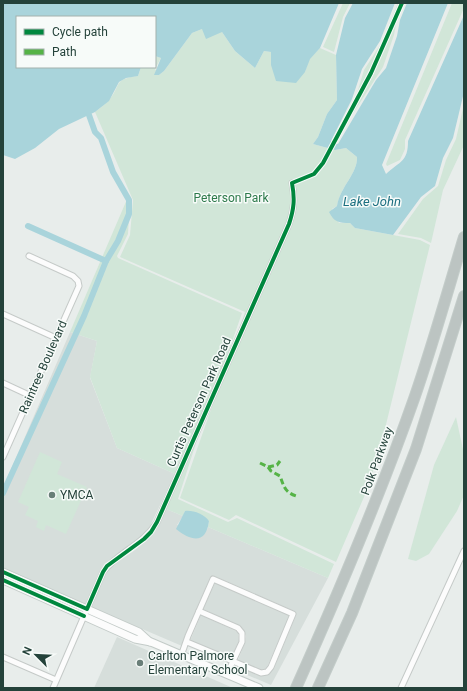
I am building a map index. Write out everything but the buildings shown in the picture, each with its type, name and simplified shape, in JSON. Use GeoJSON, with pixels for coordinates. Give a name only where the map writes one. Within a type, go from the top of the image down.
{"type":"FeatureCollection","features":[{"type":"Feature","properties":{"kind":"highway","name":"Polk Parkway"},"geometry":{"type":"LineString","coordinates":[[297,686],[332,609],[389,467],[415,394],[464,237]]}},
{"type":"Feature","properties":{"kind":"highway"},"geometry":{"type":"LineString","coordinates":[[318,688],[352,613],[416,449],[464,296]]}},
{"type":"Feature","properties":{"kind":"street","name":"Curtis Peterson Park Road"},"geometry":{"type":"LineString","coordinates":[[53,688],[103,572],[107,566],[144,539],[151,532],[157,522],[289,224],[294,210],[295,198],[292,183]]}},
{"type":"Feature","properties":{"kind":"street","name":"Raintree Boulevard"},"geometry":{"type":"LineString","coordinates":[[4,454],[79,286],[75,277],[29,256]]}},
{"type":"Feature","properties":{"kind":"street"},"geometry":{"type":"LineString","coordinates":[[3,314],[56,338]]}},
{"type":"Feature","properties":{"kind":"street"},"geometry":{"type":"LineString","coordinates":[[3,383],[31,396]]}},
{"type":"Feature","properties":{"kind":"street"},"geometry":{"type":"LineString","coordinates":[[401,688],[464,551]]}},
{"type":"Feature","properties":{"kind":"street"},"geometry":{"type":"LineString","coordinates":[[3,572],[139,632],[151,642]]}},
{"type":"Feature","properties":{"kind":"street"},"geometry":{"type":"LineString","coordinates":[[182,656],[187,642],[199,611],[213,579],[293,614],[271,667],[267,672],[261,673],[187,642]]}},
{"type":"Feature","properties":{"kind":"street"},"geometry":{"type":"LineString","coordinates":[[3,580],[135,639],[151,642],[259,688]]}},
{"type":"Feature","properties":{"kind":"street"},"geometry":{"type":"LineString","coordinates":[[199,611],[241,630],[243,637],[242,642],[227,674]]}},
{"type":"Feature","properties":{"kind":"street"},"geometry":{"type":"LineString","coordinates":[[3,657],[56,680]]}},
{"type":"Feature","properties":{"kind":"shaded area"},"geometry":{"type":"Polygon","coordinates":[[[70,332],[97,341],[90,378],[117,448],[175,474],[148,530],[130,546],[105,564],[100,570],[85,605],[3,569],[3,488],[70,332]]]}},
{"type":"Feature","properties":{"kind":"shaded area"},"geometry":{"type":"Polygon","coordinates":[[[166,509],[183,516],[177,525],[207,530],[208,527],[328,578],[271,685],[233,669],[235,665],[260,675],[269,674],[274,668],[296,615],[294,611],[214,576],[210,578],[185,635],[182,646],[91,607],[106,573],[113,565],[135,550],[153,534],[166,509]]]}},
{"type":"Feature","properties":{"kind":"shaded area"},"geometry":{"type":"Polygon","coordinates":[[[215,583],[290,615],[265,669],[261,670],[238,660],[245,643],[246,636],[242,628],[203,609],[215,583]]]}},
{"type":"Feature","properties":{"kind":"shaded area"},"geometry":{"type":"Polygon","coordinates":[[[201,615],[238,632],[239,641],[232,658],[190,641],[201,615]]]}},
{"type":"Feature","properties":{"kind":"shaded area","name":"Carlton Palmore Elementary School"},"geometry":{"type":"Polygon","coordinates":[[[117,637],[233,688],[94,688],[117,637]]]}},
{"type":"Feature","properties":{"kind":"green space"},"geometry":{"type":"Polygon","coordinates":[[[343,3],[350,3],[343,17],[334,52],[323,47],[343,3]]]}},
{"type":"Feature","properties":{"kind":"green space"},"geometry":{"type":"Polygon","coordinates":[[[398,3],[404,3],[397,19],[394,35],[383,67],[341,132],[336,136],[355,100],[364,70],[382,42],[398,3]]]}},
{"type":"Feature","properties":{"kind":"green space"},"geometry":{"type":"Polygon","coordinates":[[[452,3],[464,3],[464,8],[405,140],[405,149],[400,160],[387,166],[386,164],[452,3]]]}},
{"type":"Feature","properties":{"kind":"green space","name":"Peterson Park"},"geometry":{"type":"Polygon","coordinates":[[[202,29],[222,32],[235,51],[255,68],[264,51],[271,52],[271,65],[305,72],[309,59],[320,48],[336,55],[337,100],[327,114],[318,137],[313,144],[335,150],[346,148],[357,157],[357,163],[337,206],[332,209],[339,223],[350,223],[355,228],[420,240],[430,245],[380,449],[367,490],[336,562],[236,515],[229,520],[180,498],[245,312],[120,257],[130,235],[133,200],[95,112],[108,101],[121,81],[130,77],[138,76],[141,68],[156,68],[159,75],[164,71],[192,33],[202,29]]]}},
{"type":"Feature","properties":{"kind":"green space","name":"Peterson Park"},"geometry":{"type":"Polygon","coordinates":[[[156,56],[161,58],[156,67],[156,56]]]}},
{"type":"Feature","properties":{"kind":"green space"},"geometry":{"type":"Polygon","coordinates":[[[464,104],[464,145],[443,190],[431,243],[421,238],[398,234],[423,199],[438,186],[446,160],[456,139],[464,104]]]}},
{"type":"Feature","properties":{"kind":"green space"},"geometry":{"type":"Polygon","coordinates":[[[128,197],[130,200],[128,234],[117,256],[118,258],[242,313],[226,359],[175,474],[117,448],[90,377],[97,341],[70,332],[128,197]]]}},
{"type":"Feature","properties":{"kind":"green space"},"geometry":{"type":"Polygon","coordinates":[[[456,417],[464,454],[464,495],[457,511],[429,554],[416,561],[408,559],[434,465],[456,417]]]}},
{"type":"Feature","properties":{"kind":"green space"},"geometry":{"type":"Polygon","coordinates":[[[198,437],[178,499],[228,522],[237,518],[334,564],[328,578],[208,527],[209,521],[185,511],[183,516],[166,509],[198,437]]]}},
{"type":"Feature","properties":{"kind":"green space","name":"YMCA"},"geometry":{"type":"Polygon","coordinates":[[[40,452],[62,462],[57,474],[87,487],[66,534],[46,525],[44,531],[36,527],[38,521],[25,515],[29,507],[18,502],[40,452]]]}},
{"type":"Feature","properties":{"kind":"water"},"geometry":{"type":"Polygon","coordinates":[[[3,3],[339,3],[320,48],[310,59],[305,72],[296,83],[276,81],[271,65],[271,52],[264,51],[255,68],[235,51],[222,32],[206,39],[202,29],[192,33],[164,71],[159,75],[154,75],[161,58],[156,56],[156,16],[16,16],[16,68],[141,68],[138,76],[126,78],[119,82],[109,101],[95,112],[59,129],[35,148],[15,159],[3,155],[3,3]]]}},
{"type":"Feature","properties":{"kind":"water","name":"Lake John"},"geometry":{"type":"Polygon","coordinates":[[[353,3],[395,3],[380,41],[362,69],[352,99],[331,141],[338,144],[376,80],[386,68],[397,36],[400,20],[407,3],[448,3],[382,165],[386,174],[405,157],[407,153],[408,141],[464,15],[464,92],[453,138],[443,158],[435,186],[421,197],[393,235],[355,228],[350,223],[340,222],[333,218],[329,212],[337,206],[339,199],[355,169],[357,157],[346,148],[335,150],[313,144],[318,137],[327,114],[337,100],[336,55],[345,18],[353,3]]]}},
{"type":"Feature","properties":{"kind":"water"},"geometry":{"type":"Polygon","coordinates":[[[185,511],[198,513],[209,521],[205,534],[201,537],[192,538],[176,529],[185,511]]]}},
{"type":"Feature","properties":{"kind":"waterway"},"geometry":{"type":"LineString","coordinates":[[3,493],[84,316],[106,261],[118,241],[129,214],[129,200],[113,172],[101,138],[95,132],[89,115]]}},
{"type":"Feature","properties":{"kind":"waterway"},"geometry":{"type":"LineString","coordinates":[[28,226],[106,261]]}},
{"type":"Feature","properties":{"kind":"marked path"},"geometry":{"type":"LineString","coordinates":[[260,463],[268,467],[277,465],[280,461]]}},
{"type":"Feature","properties":{"kind":"marked path"},"geometry":{"type":"LineString","coordinates":[[268,467],[271,471],[280,476],[287,491],[296,496]]}},
{"type":"Feature","properties":{"kind":"cycle path"},"geometry":{"type":"LineString","coordinates":[[3,572],[87,609],[107,566],[144,539],[151,532],[157,522],[289,224],[294,204],[292,183],[314,174],[323,163],[371,73],[402,3]]}},
{"type":"Feature","properties":{"kind":"cycle path"},"geometry":{"type":"LineString","coordinates":[[3,580],[84,616]]}},
{"type":"Feature","properties":{"kind":"place","name":"YMCA"},"geometry":{"type":"Point","coordinates":[52,495]}},
{"type":"Feature","properties":{"kind":"place","name":"Carlton Palmore Elementary School"},"geometry":{"type":"Point","coordinates":[140,663]}}]}
